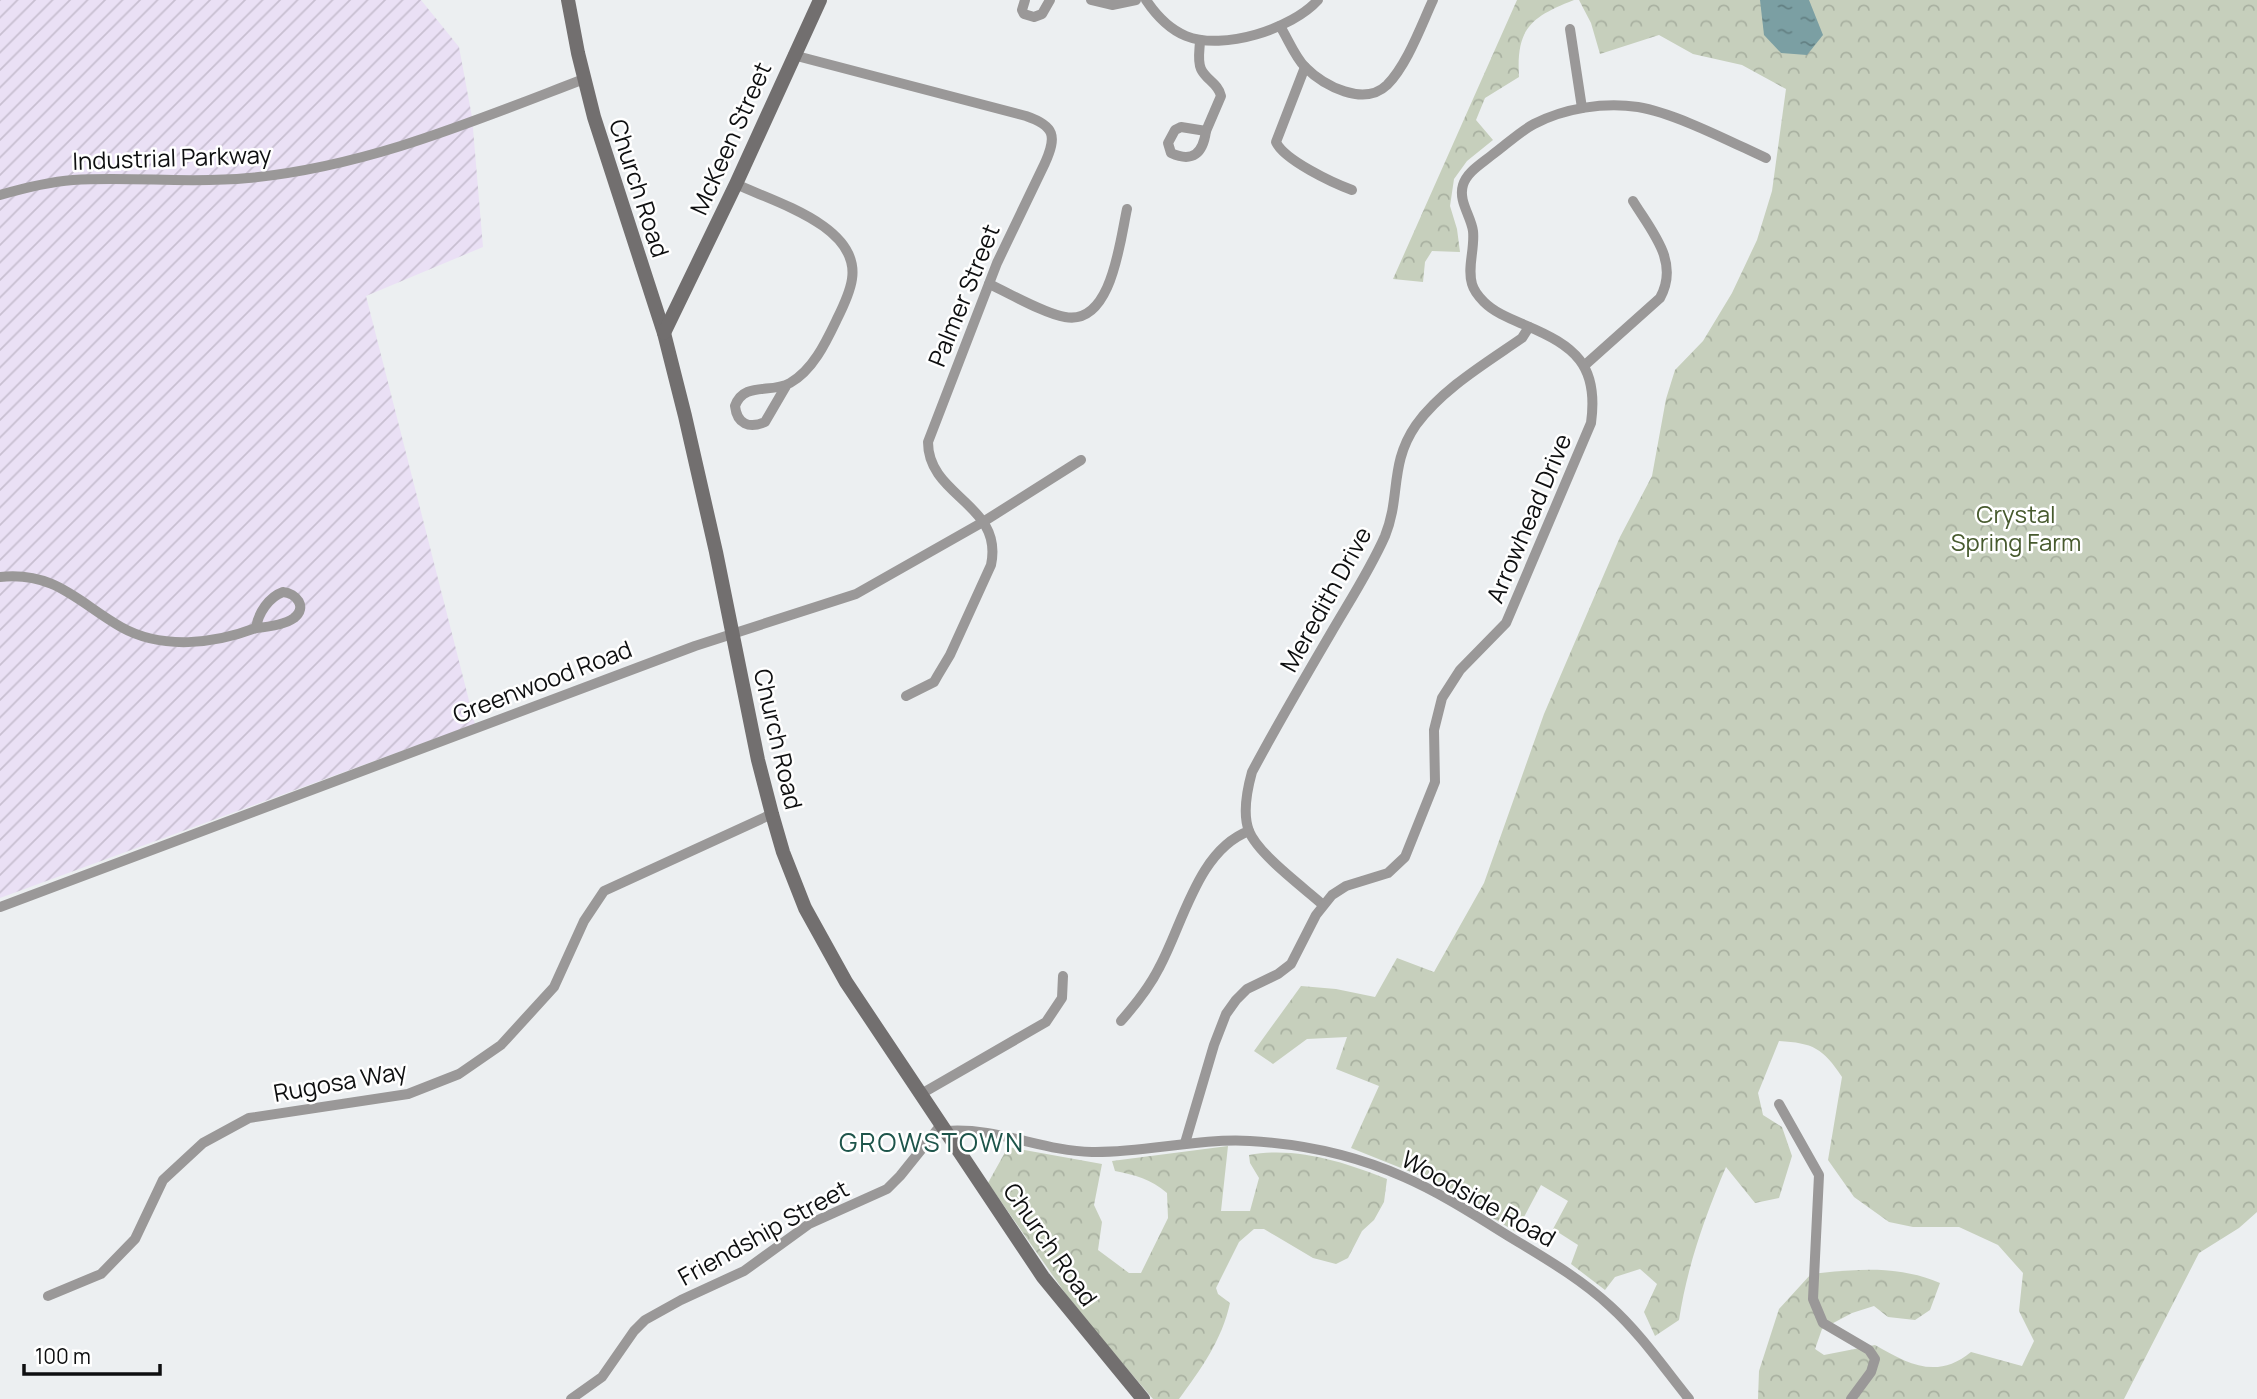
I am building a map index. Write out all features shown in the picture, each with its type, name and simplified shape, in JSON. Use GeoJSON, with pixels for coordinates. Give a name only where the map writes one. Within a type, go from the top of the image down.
{"type":"FeatureCollection","features":[{"type":"Feature","properties":{"kind":"street","name":"Church Road"},"geometry":{"type":"LineString","coordinates":[[568,0],[584,79],[605,154],[664,333],[710,525],[758,760],[772,814],[797,890],[824,946],[1043,1278],[1143,1399]]}},
{"type":"Feature","properties":{"kind":"street","name":"McKeen Street"},"geometry":{"type":"LineString","coordinates":[[664,333],[820,0]]}},
{"type":"Feature","properties":{"kind":"street"},"geometry":{"type":"LineString","coordinates":[[1025,0],[1022,10],[1024,14],[1034,17],[1044,11],[1050,0]]}},
{"type":"Feature","properties":{"kind":"street"},"geometry":{"type":"LineString","coordinates":[[1091,0],[1112,5],[1136,0]]}},
{"type":"Feature","properties":{"kind":"street"},"geometry":{"type":"LineString","coordinates":[[1146,0],[1172,28],[1200,40],[1239,39],[1280,26],[1318,0]]}},
{"type":"Feature","properties":{"kind":"street"},"geometry":{"type":"LineString","coordinates":[[1280,26],[1305,67],[1332,85],[1352,94],[1363,95],[1381,90],[1393,78],[1433,0]]}},
{"type":"Feature","properties":{"kind":"street"},"geometry":{"type":"LineString","coordinates":[[1570,29],[1582,108]]}},
{"type":"Feature","properties":{"kind":"street"},"geometry":{"type":"LineString","coordinates":[[1200,40],[1200,66],[1221,96],[1206,131]]}},
{"type":"Feature","properties":{"kind":"street","name":"Palmer Street"},"geometry":{"type":"LineString","coordinates":[[793,55],[1026,116],[1046,125],[1053,136],[1052,146],[989,284],[928,442],[932,468],[937,476],[969,505],[989,534],[993,550],[987,574],[950,655],[934,682],[906,696]]}},
{"type":"Feature","properties":{"kind":"street"},"geometry":{"type":"LineString","coordinates":[[1305,67],[1276,142],[1282,152],[1314,172],[1352,190]]}},
{"type":"Feature","properties":{"kind":"street","name":"Industrial Parkway"},"geometry":{"type":"LineString","coordinates":[[0,195],[71,180],[225,180],[335,164],[436,136],[584,79]]}},
{"type":"Feature","properties":{"kind":"street"},"geometry":{"type":"LineString","coordinates":[[1633,201],[1667,257],[1667,283],[1660,298],[1649,309],[1585,365],[1557,339],[1491,308],[1474,289],[1471,270],[1473,232],[1462,197],[1462,187],[1471,172],[1528,127],[1582,108],[1617,105],[1650,110],[1766,158]]}},
{"type":"Feature","properties":{"kind":"street"},"geometry":{"type":"LineString","coordinates":[[736,184],[823,225],[840,239],[850,258],[853,277],[851,286],[831,331],[810,365],[800,377],[786,386],[750,390],[743,394],[735,406],[741,422],[750,426],[765,422],[786,386]]}},
{"type":"Feature","properties":{"kind":"street"},"geometry":{"type":"LineString","coordinates":[[989,284],[1065,318],[1083,315],[1096,306],[1106,293],[1127,209]]}},
{"type":"Feature","properties":{"kind":"street","name":"Meredith Drive"},"geometry":{"type":"LineString","coordinates":[[1249,831],[1246,802],[1252,772],[1351,600],[1384,536],[1393,504],[1396,470],[1407,440],[1435,403],[1522,338],[1529,327]]}},
{"type":"Feature","properties":{"kind":"street","name":"Arrowhead Drive"},"geometry":{"type":"LineString","coordinates":[[1185,1143],[1207,1066],[1227,1014],[1247,989],[1278,974],[1291,964],[1322,904],[1346,886],[1388,873],[1405,857],[1435,782],[1434,730],[1442,698],[1460,670],[1506,623],[1586,439],[1593,407],[1585,365]]}},
{"type":"Feature","properties":{"kind":"street","name":"Greenwood Road"},"geometry":{"type":"LineString","coordinates":[[0,907],[732,634],[856,594],[983,522],[1081,460]]}},
{"type":"Feature","properties":{"kind":"street"},"geometry":{"type":"LineString","coordinates":[[0,577],[26,577],[67,590],[121,627],[139,636],[159,641],[215,639],[256,628]]}},
{"type":"Feature","properties":{"kind":"street","name":"Rugosa Way"},"geometry":{"type":"LineString","coordinates":[[48,1296],[101,1274],[135,1239],[163,1180],[203,1143],[249,1118],[408,1094],[459,1074],[501,1045],[554,987],[584,921],[604,891],[772,814]]}},
{"type":"Feature","properties":{"kind":"street"},"geometry":{"type":"LineString","coordinates":[[1121,1021],[1144,995],[1212,858],[1230,840],[1249,831],[1273,862],[1322,904]]}},
{"type":"Feature","properties":{"kind":"street"},"geometry":{"type":"LineString","coordinates":[[921,1094],[1046,1022],[1062,998],[1063,976]]}},
{"type":"Feature","properties":{"kind":"street"},"geometry":{"type":"LineString","coordinates":[[1779,1104],[1819,1175],[1813,1299],[1823,1323],[1869,1350],[1875,1359],[1871,1372],[1851,1399]]}},
{"type":"Feature","properties":{"kind":"street","name":"Woodside Road"},"geometry":{"type":"LineString","coordinates":[[944,1128],[985,1132],[1089,1152],[1128,1151],[1185,1143],[1249,1141],[1290,1145],[1363,1162],[1423,1186],[1556,1265],[1592,1291],[1626,1321],[1689,1399]]}},
{"type":"Feature","properties":{"kind":"street","name":"Friendship Street"},"geometry":{"type":"LineString","coordinates":[[571,1399],[602,1377],[634,1331],[645,1320],[744,1271],[809,1224],[887,1189],[944,1128]]}},
{"type":"Feature","properties":{"kind":"shaded area"},"geometry":{"type":"Polygon","coordinates":[[[0,0],[421,0],[459,47],[472,117],[483,247],[366,296],[475,724],[0,898],[0,0]]]}},
{"type":"Feature","properties":{"kind":"green space"},"geometry":{"type":"Polygon","coordinates":[[[1517,0],[1574,0],[1547,12],[1529,26],[1520,47],[1519,77],[1485,98],[1476,120],[1493,140],[1467,161],[1454,179],[1450,206],[1460,252],[1432,251],[1425,262],[1423,282],[1393,279],[1517,0]]]}},
{"type":"Feature","properties":{"kind":"green space","name":"Crystal Spring Farm"},"geometry":{"type":"Polygon","coordinates":[[[1579,0],[2257,0],[2257,1212],[2239,1228],[2199,1253],[2124,1399],[1758,1399],[1759,1371],[1779,1309],[1811,1274],[1861,1270],[1893,1271],[1940,1283],[1930,1310],[1915,1320],[1888,1317],[1874,1306],[1852,1313],[1822,1329],[1815,1349],[1824,1355],[1875,1345],[1899,1358],[1923,1366],[1946,1365],[1971,1352],[2022,1366],[2034,1341],[2019,1311],[2023,1273],[1998,1245],[1959,1227],[1913,1227],[1889,1222],[1854,1197],[1828,1160],[1842,1077],[1823,1053],[1809,1046],[1779,1041],[1758,1093],[1763,1115],[1782,1127],[1792,1156],[1779,1198],[1755,1203],[1726,1167],[1698,1242],[1679,1320],[1655,1336],[1644,1312],[1657,1284],[1640,1269],[1615,1277],[1605,1290],[1571,1264],[1578,1245],[1553,1229],[1568,1201],[1541,1185],[1516,1232],[1426,1178],[1351,1148],[1379,1086],[1336,1069],[1347,1037],[1307,1039],[1273,1064],[1254,1051],[1301,986],[1336,989],[1375,997],[1397,958],[1434,972],[1484,883],[1544,714],[1620,537],[1652,476],[1666,399],[1675,370],[1703,341],[1732,293],[1757,240],[1772,191],[1786,89],[1742,65],[1693,54],[1659,35],[1600,54],[1591,23],[1579,0]]]}},
{"type":"Feature","properties":{"kind":"green space"},"geometry":{"type":"Polygon","coordinates":[[[1228,1146],[1221,1211],[1250,1211],[1259,1178],[1250,1163],[1249,1155],[1266,1153],[1320,1157],[1387,1179],[1384,1202],[1374,1220],[1362,1231],[1348,1258],[1336,1264],[1313,1258],[1264,1229],[1254,1229],[1239,1242],[1216,1288],[1218,1294],[1230,1303],[1210,1354],[1179,1399],[1153,1399],[1077,1310],[988,1183],[1008,1147],[1102,1164],[1094,1205],[1102,1222],[1098,1250],[1129,1273],[1141,1273],[1168,1218],[1167,1193],[1142,1178],[1115,1171],[1112,1161],[1228,1146]]]}},
{"type":"Feature","properties":{"kind":"water"},"geometry":{"type":"Polygon","coordinates":[[[1760,0],[1809,0],[1823,35],[1807,55],[1781,53],[1764,35],[1760,0]]]}},
{"type":"Feature","properties":{"kind":"district","name":"GROWSTOWN"},"geometry":{"type":"Point","coordinates":[932,1142]}}]}
